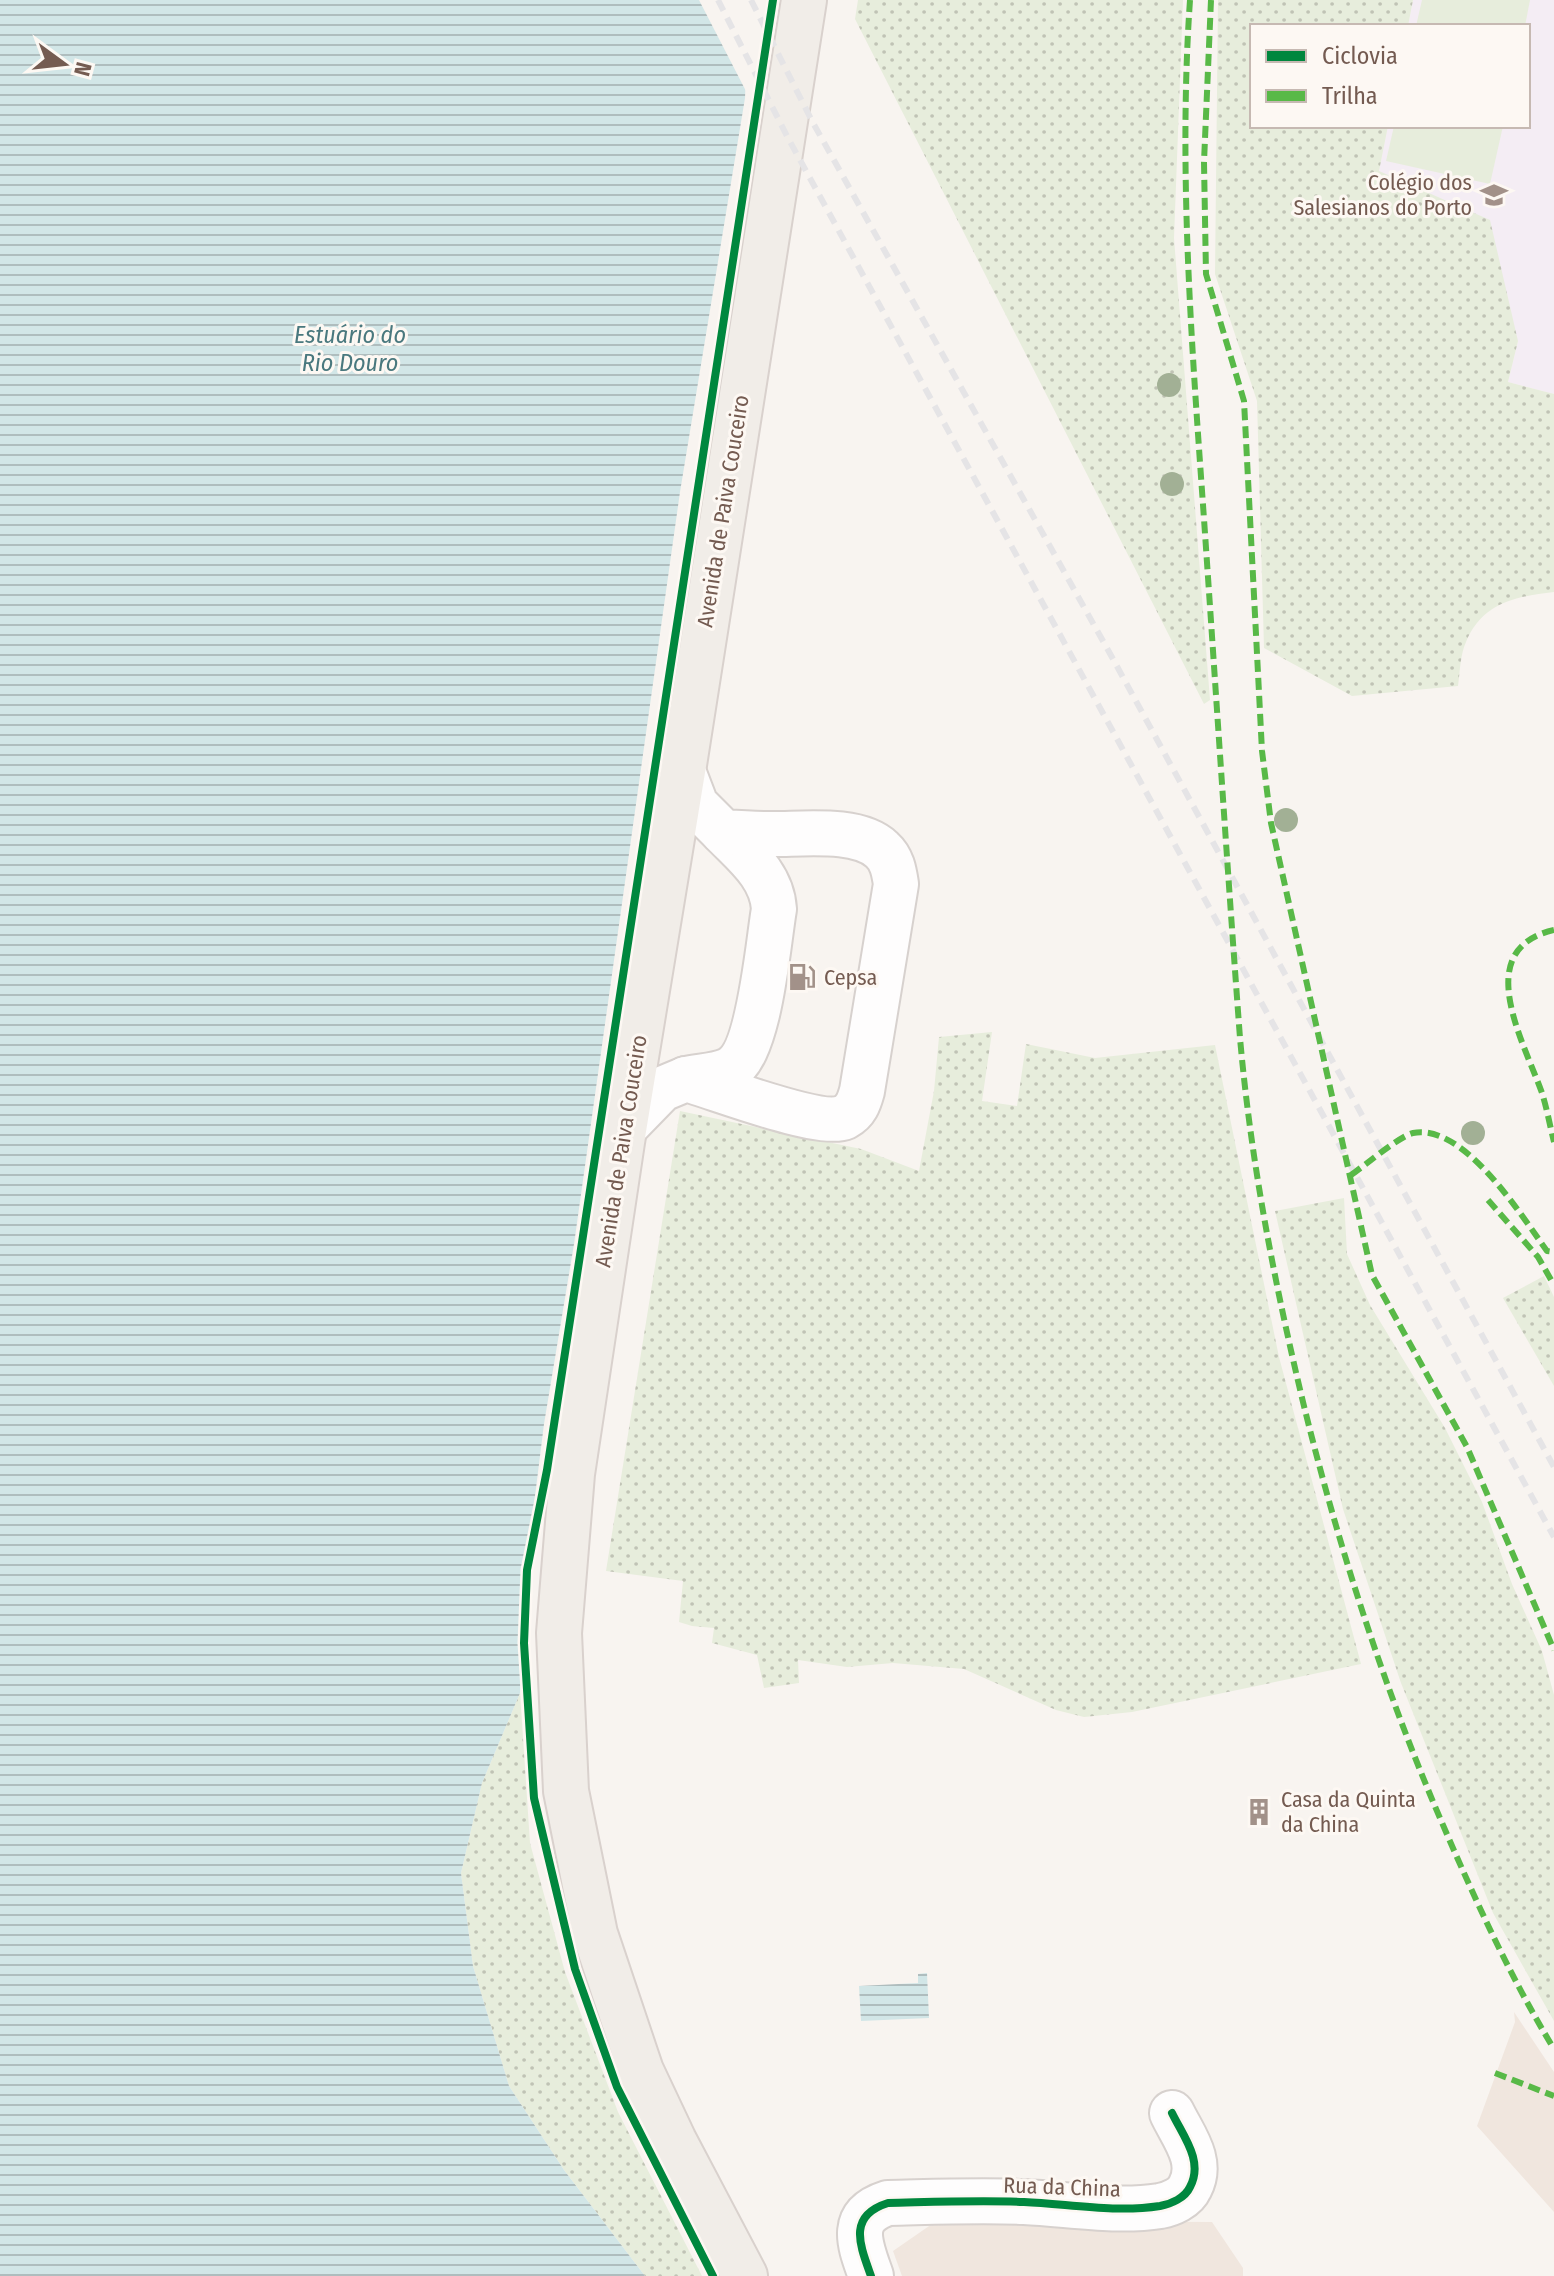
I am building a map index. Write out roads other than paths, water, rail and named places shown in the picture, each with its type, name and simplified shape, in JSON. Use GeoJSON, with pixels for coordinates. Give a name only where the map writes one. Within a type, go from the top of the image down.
{"type":"FeatureCollection","features":[{"type":"Feature","properties":{"kind":"main road","name":"Avenida de Paiva Couceiro"},"geometry":{"type":"LineString","coordinates":[[745,2276],[641,2071],[595,1934],[566,1791],[559,1633],[572,1474],[624,1128],[804,0]]}},
{"type":"Feature","properties":{"kind":"street"},"geometry":{"type":"LineString","coordinates":[[624,1128],[662,1089],[686,1079],[728,1071],[748,1048],[755,1024],[774,909],[770,891],[752,861],[696,805],[683,771]]}},
{"type":"Feature","properties":{"kind":"street"},"geometry":{"type":"LineString","coordinates":[[686,1079],[801,1116],[830,1120],[845,1116],[857,1107],[896,884],[890,859],[880,847],[865,840],[819,832],[723,832]]}},
{"type":"Feature","properties":{"kind":"street","name":"Rua da China"},"geometry":{"type":"LineString","coordinates":[[871,2276],[860,2229],[863,2218],[870,2211],[888,2203],[1023,2202],[1093,2208],[1159,2206],[1175,2202],[1189,2189],[1194,2174],[1194,2157],[1172,2113]]}},
{"type":"Feature","properties":{"kind":"water","name":"Estuário do Rio Douro"},"geometry":{"type":"Polygon","coordinates":[[[0,0],[749,0],[745,98],[680,492],[574,1244],[544,1424],[525,1576],[520,1693],[482,1783],[461,1873],[473,1966],[509,2086],[564,2170],[645,2276],[0,2276],[0,0]]]}},
{"type":"Feature","properties":{"kind":"water"},"geometry":{"type":"Polygon","coordinates":[[[927,1973],[929,2018],[861,2021],[859,1986],[918,1983],[918,1974],[927,1973]]]}},
{"type":"Feature","properties":{"kind":"railway"},"geometry":{"type":"LineString","coordinates":[[718,0],[788,138],[1554,1537]]}},
{"type":"Feature","properties":{"kind":"railway"},"geometry":{"type":"LineString","coordinates":[[751,0],[812,121],[1113,659],[1554,1467]]}},
{"type":"Feature","properties":{"kind":"place","name":"Colégio dos Salesianos do Porto"},"geometry":{"type":"Point","coordinates":[1494,195]}},
{"type":"Feature","properties":{"kind":"place","name":"Cepsa"},"geometry":{"type":"Point","coordinates":[802,977]}},
{"type":"Feature","properties":{"kind":"place","name":"Casa da Quinta da China"},"geometry":{"type":"Point","coordinates":[1259,1812]}}]}
